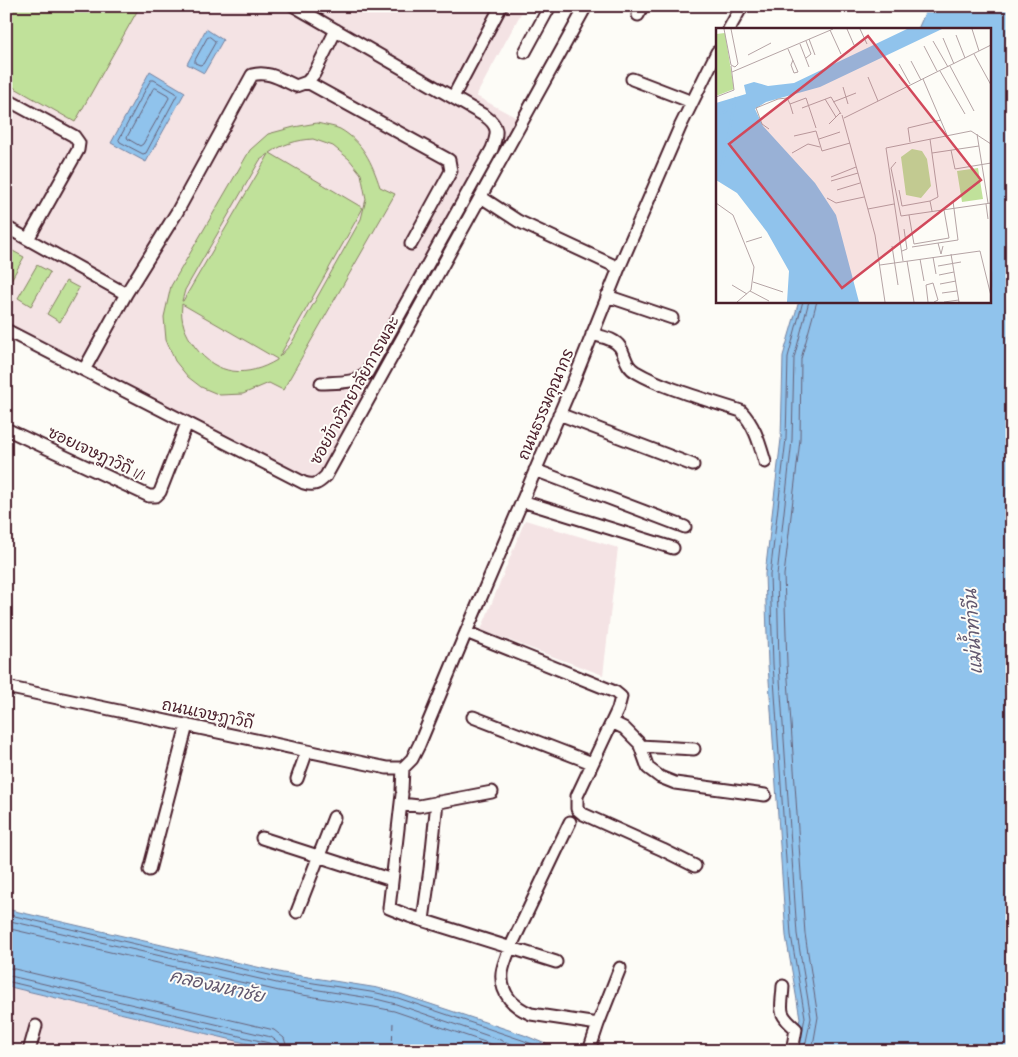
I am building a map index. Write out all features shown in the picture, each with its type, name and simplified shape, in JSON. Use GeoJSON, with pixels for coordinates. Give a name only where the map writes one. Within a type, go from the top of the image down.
{"type":"FeatureCollection","features":[{"type":"Feature","properties":{"kind":"street"},"geometry":{"type":"LineString","coordinates":[[294,6],[453,97],[493,122],[496,129],[496,139],[492,149],[367,373],[362,378],[355,380],[321,384]]}},
{"type":"Feature","properties":{"kind":"street"},"geometry":{"type":"LineString","coordinates":[[453,97],[501,6]]}},
{"type":"Feature","properties":{"kind":"street"},"geometry":{"type":"LineString","coordinates":[[525,52],[550,6]]}},
{"type":"Feature","properties":{"kind":"street","name":"ซอยข้างวิทยาลัยการพละ"},"geometry":{"type":"LineString","coordinates":[[6,330],[304,483],[312,485],[321,480],[335,459],[586,6]]}},
{"type":"Feature","properties":{"kind":"street"},"geometry":{"type":"LineString","coordinates":[[730,28],[742,6]]}},
{"type":"Feature","properties":{"kind":"street"},"geometry":{"type":"LineString","coordinates":[[84,370],[126,294],[177,212],[252,75],[259,72],[268,74],[296,86],[307,82],[314,74],[336,30]]}},
{"type":"Feature","properties":{"kind":"street","name":"ถนนธรรมคุณากร"},"geometry":{"type":"LineString","coordinates":[[403,768],[416,752],[619,268],[692,102],[716,54]]}},
{"type":"Feature","properties":{"kind":"street"},"geometry":{"type":"LineString","coordinates":[[632,79],[692,102]]}},
{"type":"Feature","properties":{"kind":"street"},"geometry":{"type":"LineString","coordinates":[[307,82],[449,160],[451,171],[411,244]]}},
{"type":"Feature","properties":{"kind":"street"},"geometry":{"type":"LineString","coordinates":[[6,100],[74,136],[79,143],[78,150],[28,239]]}},
{"type":"Feature","properties":{"kind":"street"},"geometry":{"type":"LineString","coordinates":[[481,196],[518,221],[619,268]]}},
{"type":"Feature","properties":{"kind":"street"},"geometry":{"type":"LineString","coordinates":[[6,227],[126,294]]}},
{"type":"Feature","properties":{"kind":"street"},"geometry":{"type":"LineString","coordinates":[[607,296],[672,318]]}},
{"type":"Feature","properties":{"kind":"street"},"geometry":{"type":"LineString","coordinates":[[592,334],[612,340],[620,346],[626,363],[638,373],[666,385],[741,411],[748,418],[757,434],[765,462]]}},
{"type":"Feature","properties":{"kind":"street"},"geometry":{"type":"LineString","coordinates":[[559,414],[693,465]]}},
{"type":"Feature","properties":{"kind":"street","name":"ซอยเจษฎาวิถี 1/1"},"geometry":{"type":"LineString","coordinates":[[6,429],[149,496],[156,496],[160,492],[186,423]]}},
{"type":"Feature","properties":{"kind":"street"},"geometry":{"type":"LineString","coordinates":[[535,470],[685,527]]}},
{"type":"Feature","properties":{"kind":"street"},"geometry":{"type":"LineString","coordinates":[[522,501],[673,548]]}},
{"type":"Feature","properties":{"kind":"street"},"geometry":{"type":"LineString","coordinates":[[466,632],[615,692],[621,697],[612,722],[577,796],[577,809],[695,866]]}},
{"type":"Feature","properties":{"kind":"street","name":"ถนนเจษฎาวิถี"},"geometry":{"type":"LineString","coordinates":[[6,687],[386,768],[403,768]]}},
{"type":"Feature","properties":{"kind":"street"},"geometry":{"type":"LineString","coordinates":[[473,717],[592,763]]}},
{"type":"Feature","properties":{"kind":"street"},"geometry":{"type":"LineString","coordinates":[[612,722],[624,728],[640,746],[648,768],[660,777],[675,783],[765,795]]}},
{"type":"Feature","properties":{"kind":"street"},"geometry":{"type":"LineString","coordinates":[[149,870],[187,726]]}},
{"type":"Feature","properties":{"kind":"street"},"geometry":{"type":"LineString","coordinates":[[640,746],[694,749]]}},
{"type":"Feature","properties":{"kind":"street"},"geometry":{"type":"LineString","coordinates":[[297,779],[307,751]]}},
{"type":"Feature","properties":{"kind":"street"},"geometry":{"type":"LineString","coordinates":[[403,768],[402,796],[389,908],[556,962]]}},
{"type":"Feature","properties":{"kind":"street"},"geometry":{"type":"LineString","coordinates":[[402,796],[419,806],[492,792]]}},
{"type":"Feature","properties":{"kind":"street"},"geometry":{"type":"LineString","coordinates":[[423,920],[437,802]]}},
{"type":"Feature","properties":{"kind":"street"},"geometry":{"type":"LineString","coordinates":[[297,912],[334,817]]}},
{"type":"Feature","properties":{"kind":"street"},"geometry":{"type":"LineString","coordinates":[[570,822],[511,948],[502,973],[504,990],[511,1002],[521,1010],[531,1014],[598,1024]]}},
{"type":"Feature","properties":{"kind":"street"},"geometry":{"type":"LineString","coordinates":[[262,838],[392,880]]}},
{"type":"Feature","properties":{"kind":"street"},"geometry":{"type":"LineString","coordinates":[[589,1051],[620,968]]}},
{"type":"Feature","properties":{"kind":"street"},"geometry":{"type":"LineString","coordinates":[[783,986],[782,1014],[784,1019],[796,1029],[792,1051]]}},
{"type":"Feature","properties":{"kind":"street"},"geometry":{"type":"LineString","coordinates":[[29,1051],[36,1026]]}},
{"type":"Feature","properties":{"kind":"shaded area"},"geometry":{"type":"Polygon","coordinates":[[[6,6],[525,6],[476,96],[517,118],[318,477],[306,480],[6,323],[6,6]]]}},
{"type":"Feature","properties":{"kind":"shaded area"},"geometry":{"type":"Polygon","coordinates":[[[525,520],[618,548],[603,675],[481,630],[525,520]]]}},
{"type":"Feature","properties":{"kind":"shaded area"},"geometry":{"type":"Polygon","coordinates":[[[6,986],[279,1051],[6,1051],[6,986]]]}},
{"type":"Feature","properties":{"kind":"green space"},"geometry":{"type":"Polygon","coordinates":[[[6,6],[140,6],[75,122],[6,83],[6,6]]]}},
{"type":"Feature","properties":{"kind":"green space"},"geometry":{"type":"Polygon","coordinates":[[[317,123],[338,128],[348,134],[366,154],[380,187],[395,194],[283,390],[269,383],[243,394],[220,395],[201,387],[188,377],[175,361],[166,340],[164,317],[171,286],[250,150],[268,134],[317,123]],[[313,139],[296,141],[270,153],[363,208],[279,357],[291,344],[361,219],[366,199],[361,174],[349,159],[333,146],[313,139]],[[269,154],[260,160],[185,290],[182,301],[183,301],[269,154]],[[182,304],[184,327],[188,337],[204,357],[213,364],[223,369],[244,371],[255,370],[277,360],[182,304]]]}},
{"type":"Feature","properties":{"kind":"green space"},"geometry":{"type":"Polygon","coordinates":[[[11,250],[24,257],[6,289],[6,258],[11,250]]]}},
{"type":"Feature","properties":{"kind":"green space"},"geometry":{"type":"Polygon","coordinates":[[[37,265],[50,272],[31,306],[18,298],[37,265]]]}},
{"type":"Feature","properties":{"kind":"green space"},"geometry":{"type":"Polygon","coordinates":[[[66,281],[79,288],[60,322],[47,314],[66,281]]]}},
{"type":"Feature","properties":{"kind":"water","name":"แม่น้ำท่าจีน"},"geometry":{"type":"Polygon","coordinates":[[[928,6],[1012,6],[1012,1051],[793,1051],[800,1018],[786,936],[768,665],[765,574],[781,439],[783,356],[799,302],[990,302],[990,28],[918,28],[928,6]]]}},
{"type":"Feature","properties":{"kind":"water"},"geometry":{"type":"Polygon","coordinates":[[[206,29],[223,40],[204,73],[187,64],[206,29]]]}},
{"type":"Feature","properties":{"kind":"water"},"geometry":{"type":"Polygon","coordinates":[[[150,71],[185,92],[146,162],[111,143],[150,71]]]}},
{"type":"Feature","properties":{"kind":"water","name":"คลองมหาชัย"},"geometry":{"type":"Polygon","coordinates":[[[6,909],[283,973],[378,988],[524,1035],[562,1051],[279,1051],[6,986],[6,909]]]}},
{"type":"Feature","properties":{"kind":"ferry route"},"geometry":{"type":"LineString","coordinates":[[392,1051],[393,1022]]}}]}
